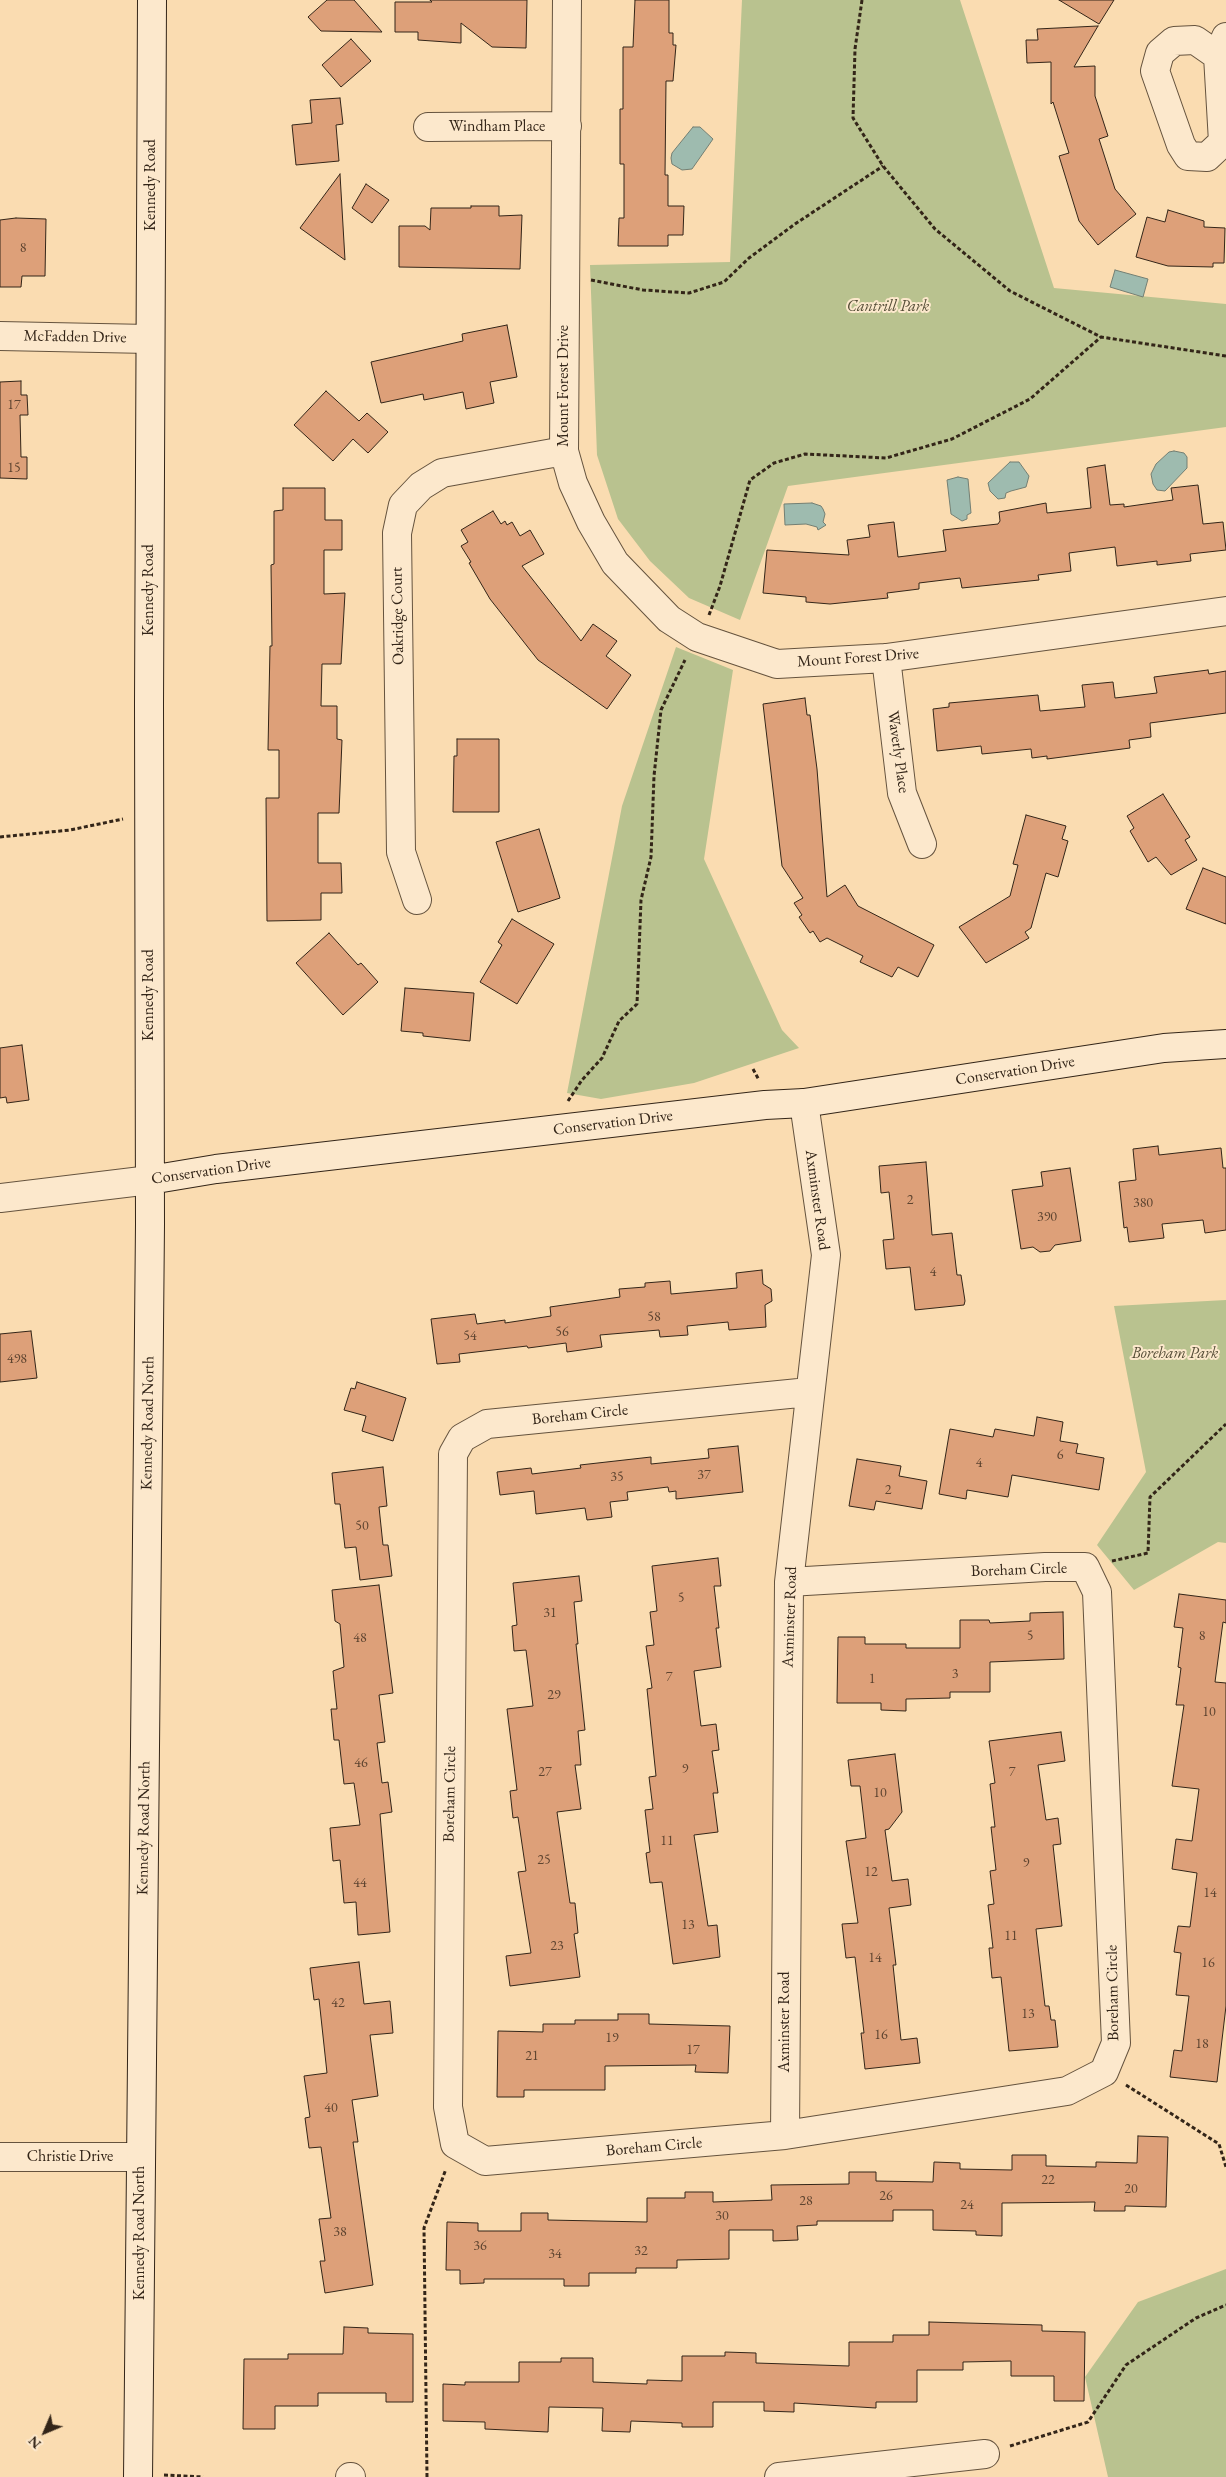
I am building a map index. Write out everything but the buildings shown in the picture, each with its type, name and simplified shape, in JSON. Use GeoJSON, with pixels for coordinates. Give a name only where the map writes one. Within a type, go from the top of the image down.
{"type":"FeatureCollection","features":[{"type":"Feature","properties":{"kind":"street","name":"Kennedy Road"},"geometry":{"type":"LineString","coordinates":[[150,1180],[148,814],[152,0]]}},
{"type":"Feature","properties":{"kind":"street","name":"Mount Forest Drive"},"geometry":{"type":"LineString","coordinates":[[567,0],[564,451],[572,483],[591,522],[615,563],[676,623],[697,637],[777,664],[886,658],[1226,611]]}},
{"type":"Feature","properties":{"kind":"street","name":"Windham Place"},"geometry":{"type":"LineString","coordinates":[[428,127],[566,126]]}},
{"type":"Feature","properties":{"kind":"street","name":"McFadden Drive"},"geometry":{"type":"LineString","coordinates":[[0,336],[149,338]]}},
{"type":"Feature","properties":{"kind":"street","name":"Oakridge Court"},"geometry":{"type":"LineString","coordinates":[[416,900],[401,852],[397,533],[403,505],[421,486],[442,473],[564,451]]}},
{"type":"Feature","properties":{"kind":"street","name":"Waverly Place"},"geometry":{"type":"LineString","coordinates":[[886,658],[902,793],[922,844]]}},
{"type":"Feature","properties":{"kind":"street","name":"Conservation Drive"},"geometry":{"type":"LineString","coordinates":[[0,1198],[150,1180],[216,1169],[765,1104],[804,1103],[1164,1048],[1226,1044]]}},
{"type":"Feature","properties":{"kind":"street","name":"Axminster Road"},"geometry":{"type":"LineString","coordinates":[[785,2135],[789,1582],[826,1255],[804,1103]]}},
{"type":"Feature","properties":{"kind":"street","name":"Kennedy Road North"},"geometry":{"type":"LineString","coordinates":[[138,2475],[150,1180]]}},
{"type":"Feature","properties":{"kind":"street","name":"Boreham Circle"},"geometry":{"type":"LineString","coordinates":[[789,1582],[1045,1567],[1085,1567],[1097,1592],[1116,2043],[1104,2072],[1067,2091],[785,2135],[485,2161],[455,2144],[448,2108],[454,1454],[462,1438],[487,1424],[810,1392]]}},
{"type":"Feature","properties":{"kind":"street","name":"Christie Drive"},"geometry":{"type":"LineString","coordinates":[[0,2157],[140,2157]]}},
{"type":"Feature","properties":{"kind":"street"},"geometry":{"type":"LineString","coordinates":[[780,2477],[985,2454]]}},
{"type":"Feature","properties":{"kind":"path"},"geometry":{"type":"LineString","coordinates":[[862,0],[855,49],[853,118],[883,166],[935,229],[1010,291],[1101,336],[1226,356]]}},
{"type":"Feature","properties":{"kind":"path"},"geometry":{"type":"LineString","coordinates":[[564,274],[643,290],[689,293],[724,282],[749,258],[795,224],[883,166]]}},
{"type":"Feature","properties":{"kind":"path"},"geometry":{"type":"LineString","coordinates":[[706,621],[720,586],[750,480],[774,463],[804,454],[886,458],[952,439],[1030,399],[1101,336]]}},
{"type":"Feature","properties":{"kind":"path"},"geometry":{"type":"LineString","coordinates":[[549,1131],[582,1080],[602,1058],[619,1021],[637,1004],[642,900],[651,857],[654,776],[661,710],[687,656]]}},
{"type":"Feature","properties":{"kind":"path"},"geometry":{"type":"LineString","coordinates":[[0,837],[70,830],[148,814]]}},
{"type":"Feature","properties":{"kind":"path"},"geometry":{"type":"LineString","coordinates":[[1085,1567],[1148,1554],[1150,1497],[1226,1424]]}},
{"type":"Feature","properties":{"kind":"path"},"geometry":{"type":"LineString","coordinates":[[1104,2072],[1219,2144],[1226,2167]]}},
{"type":"Feature","properties":{"kind":"path"},"geometry":{"type":"LineString","coordinates":[[428,2477],[424,2228],[455,2144]]}},
{"type":"Feature","properties":{"kind":"path"},"geometry":{"type":"LineString","coordinates":[[985,2454],[1088,2422],[1126,2365],[1196,2318],[1226,2305]]}},
{"type":"Feature","properties":{"kind":"path"},"geometry":{"type":"LineString","coordinates":[[138,2475],[203,2477]]}},
{"type":"Feature","properties":{"kind":"green space","name":"Cantrill Park"},"geometry":{"type":"Polygon","coordinates":[[[742,0],[960,0],[1054,288],[1226,304],[1226,427],[788,486],[740,620],[689,598],[650,561],[618,519],[597,455],[590,265],[730,262],[742,0]]]}},
{"type":"Feature","properties":{"kind":"green space"},"geometry":{"type":"Polygon","coordinates":[[[676,647],[733,670],[704,859],[782,1030],[799,1048],[694,1083],[601,1099],[567,1093],[622,806],[676,647]]]}},
{"type":"Feature","properties":{"kind":"green space","name":"Boreham Park"},"geometry":{"type":"Polygon","coordinates":[[[1226,1300],[1226,1543],[1218,1542],[1134,1590],[1097,1545],[1146,1472],[1114,1306],[1226,1300]]]}},
{"type":"Feature","properties":{"kind":"green space"},"geometry":{"type":"Polygon","coordinates":[[[1226,2269],[1226,2477],[1108,2477],[1085,2377],[1138,2302],[1226,2269]]]}},
{"type":"Feature","properties":{"kind":"shaded area"},"geometry":{"type":"Polygon","coordinates":[[[693,127],[700,127],[713,139],[692,169],[682,170],[672,164],[672,153],[693,127]]]}},
{"type":"Feature","properties":{"kind":"shaded area"},"geometry":{"type":"Polygon","coordinates":[[[1115,270],[1148,279],[1143,297],[1110,287],[1115,270]]]}},
{"type":"Feature","properties":{"kind":"shaded area"},"geometry":{"type":"Polygon","coordinates":[[[1169,452],[1184,453],[1187,457],[1187,468],[1165,491],[1157,490],[1153,484],[1151,474],[1156,464],[1169,452]]]}},
{"type":"Feature","properties":{"kind":"shaded area"},"geometry":{"type":"Polygon","coordinates":[[[1010,462],[1019,462],[1029,476],[1026,487],[1006,493],[1005,498],[998,499],[990,491],[988,483],[1010,462]]]}},
{"type":"Feature","properties":{"kind":"shaded area"},"geometry":{"type":"Polygon","coordinates":[[[958,477],[968,479],[971,513],[967,515],[967,519],[962,521],[951,514],[947,480],[958,477]]]}},
{"type":"Feature","properties":{"kind":"shaded area"},"geometry":{"type":"Polygon","coordinates":[[[812,503],[821,506],[823,509],[825,514],[823,522],[826,525],[818,530],[817,527],[806,524],[785,525],[784,504],[812,503]]]}}]}
